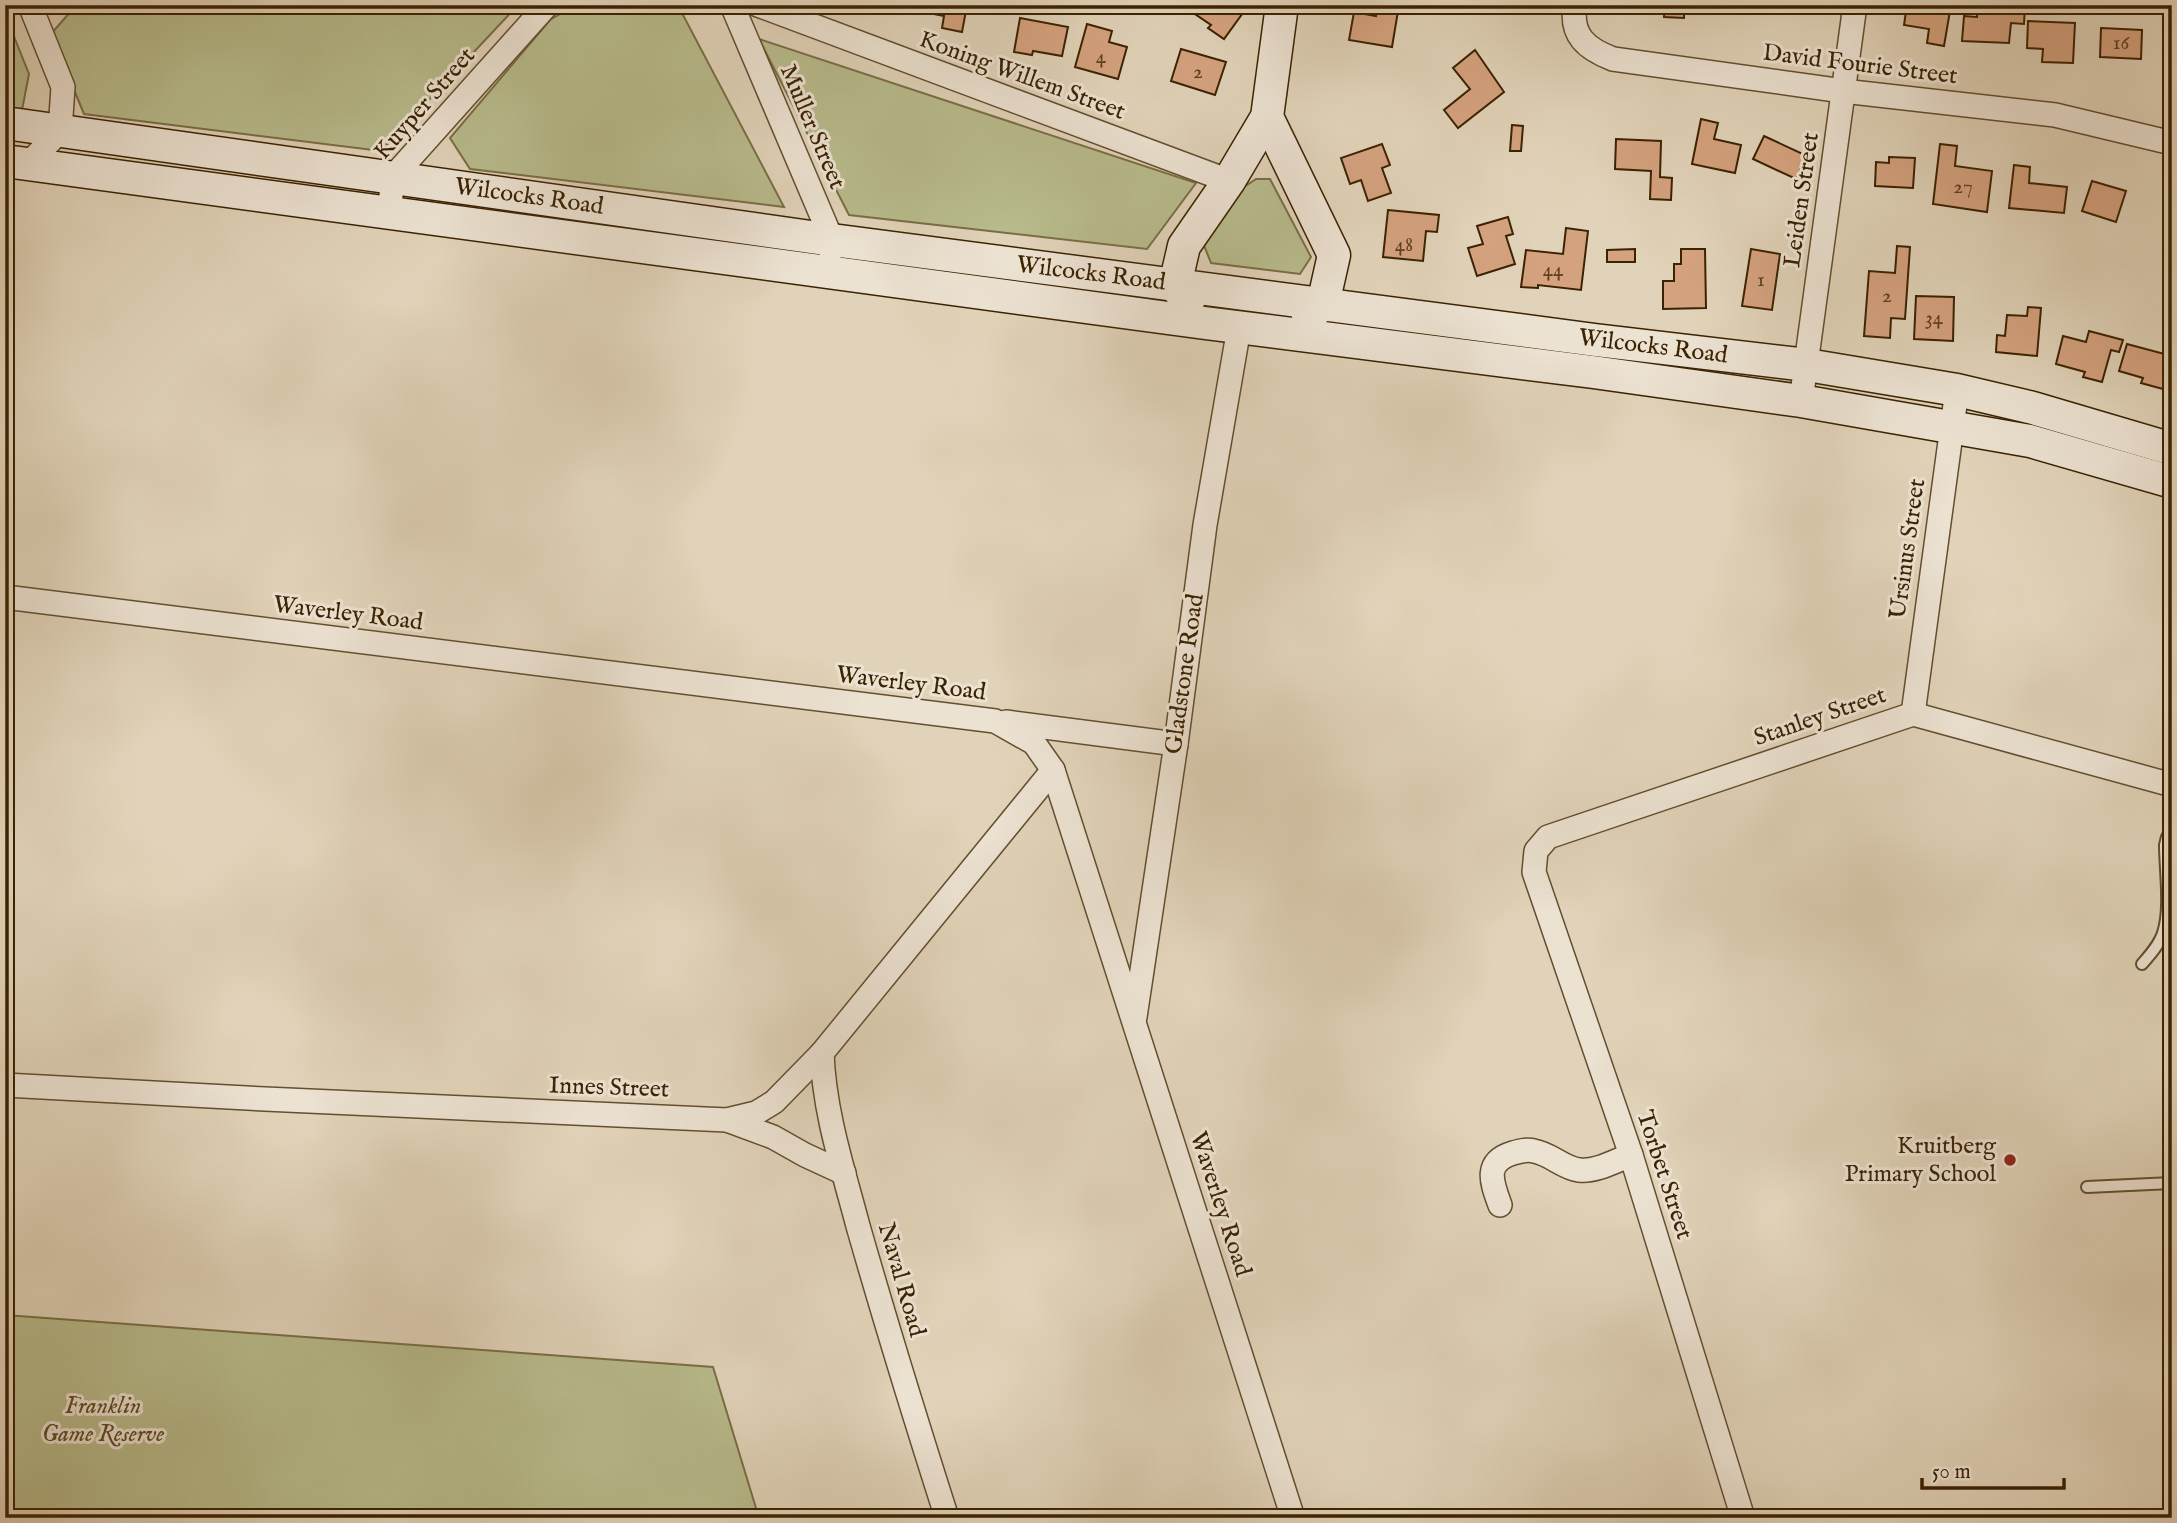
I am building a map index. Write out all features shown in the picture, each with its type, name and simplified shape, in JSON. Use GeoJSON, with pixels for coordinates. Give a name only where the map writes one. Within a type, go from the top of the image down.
{"type":"FeatureCollection","features":[{"type":"Feature","properties":{"kind":"street"},"geometry":{"type":"LineString","coordinates":[[17,162],[60,131],[63,87],[30,5]]}},
{"type":"Feature","properties":{"kind":"street","name":"Kuyper Street"},"geometry":{"type":"LineString","coordinates":[[389,214],[393,177],[547,5]]}},
{"type":"Feature","properties":{"kind":"street","name":"Muller Street"},"geometry":{"type":"LineString","coordinates":[[732,5],[832,240],[830,272]]}},
{"type":"Feature","properties":{"kind":"street","name":"Koning Willem Street"},"geometry":{"type":"LineString","coordinates":[[758,5],[1229,181]]}},
{"type":"Feature","properties":{"kind":"street"},"geometry":{"type":"LineString","coordinates":[[1205,323],[1175,285],[1184,246],[1229,181],[1267,117],[1282,5]]}},
{"type":"Feature","properties":{"kind":"street","name":"David Fourie Street"},"geometry":{"type":"LineString","coordinates":[[1575,5],[1576,28],[1583,43],[1613,59],[1843,91],[2055,115],[2172,143]]}},
{"type":"Feature","properties":{"kind":"street","name":"Leiden Street"},"geometry":{"type":"LineString","coordinates":[[1801,401],[1855,5]]}},
{"type":"Feature","properties":{"kind":"street"},"geometry":{"type":"LineString","coordinates":[[1267,117],[1334,255],[1323,304],[1287,333]]}},
{"type":"Feature","properties":{"kind":"street","name":"Wilcocks Road"},"geometry":{"type":"LineString","coordinates":[[5,123],[832,240],[1595,340],[1807,365],[1956,390],[2033,408],[2172,449]]}},
{"type":"Feature","properties":{"kind":"street","name":"Wilcocks Road"},"geometry":{"type":"LineString","coordinates":[[17,162],[1239,328],[1801,401],[2030,440],[2172,482]]}},
{"type":"Feature","properties":{"kind":"street","name":"Gladstone Road"},"geometry":{"type":"LineString","coordinates":[[1135,1022],[1205,525],[1239,328]]}},
{"type":"Feature","properties":{"kind":"street"},"geometry":{"type":"LineString","coordinates":[[1593,372],[1595,340]]}},
{"type":"Feature","properties":{"kind":"street","name":"Ursinus Street"},"geometry":{"type":"LineString","coordinates":[[1913,714],[1956,390]]}},
{"type":"Feature","properties":{"kind":"street","name":"Waverley Road"},"geometry":{"type":"LineString","coordinates":[[5,597],[995,721],[1034,743],[1053,770],[1293,1518]]}},
{"type":"Feature","properties":{"kind":"street","name":"Stanley Street"},"geometry":{"type":"LineString","coordinates":[[1536,851],[1548,837],[1913,714],[2172,785]]}},
{"type":"Feature","properties":{"kind":"street"},"geometry":{"type":"LineString","coordinates":[[995,721],[1176,744]]}},
{"type":"Feature","properties":{"kind":"street","name":"Innes Street"},"geometry":{"type":"LineString","coordinates":[[5,1085],[265,1100],[727,1120],[755,1113],[774,1102],[822,1053],[1053,770]]}},
{"type":"Feature","properties":{"kind":"street","name":"Torbet Street"},"geometry":{"type":"LineString","coordinates":[[1536,851],[1534,872],[1631,1155],[1743,1518]]}},
{"type":"Feature","properties":{"kind":"street","name":"Naval Road"},"geometry":{"type":"LineString","coordinates":[[822,1053],[830,1120],[888,1334],[947,1518]]}},
{"type":"Feature","properties":{"kind":"street"},"geometry":{"type":"LineString","coordinates":[[727,1120],[773,1137],[844,1172]]}},
{"type":"Feature","properties":{"kind":"street"},"geometry":{"type":"LineString","coordinates":[[1500,1205],[1492,1184],[1492,1170],[1496,1161],[1505,1155],[1521,1150],[1534,1151],[1550,1156],[1567,1167],[1582,1170],[1603,1166],[1631,1155]]}},
{"type":"Feature","properties":{"kind":"lane"},"geometry":{"type":"LineString","coordinates":[[2142,964],[2158,945],[2163,932],[2166,915],[2165,845],[2167,837],[2172,834]]}},
{"type":"Feature","properties":{"kind":"lane"},"geometry":{"type":"LineString","coordinates":[[2087,1187],[2172,1183]]}},
{"type":"Feature","properties":{"kind":"green space"},"geometry":{"type":"Polygon","coordinates":[[[518,5],[381,151],[84,114],[51,34],[71,11],[518,5]]]}},
{"type":"Feature","properties":{"kind":"green space"},"geometry":{"type":"Polygon","coordinates":[[[575,5],[650,5],[682,13],[784,207],[470,169],[450,138],[550,20],[575,5]]]}},
{"type":"Feature","properties":{"kind":"green space"},"geometry":{"type":"Polygon","coordinates":[[[5,14],[29,74],[22,110],[5,108],[5,14]]]}},
{"type":"Feature","properties":{"kind":"green space"},"geometry":{"type":"Polygon","coordinates":[[[759,39],[1196,183],[1147,249],[849,215],[759,39]]]}},
{"type":"Feature","properties":{"kind":"green space"},"geometry":{"type":"Polygon","coordinates":[[[1256,179],[1270,179],[1311,257],[1300,274],[1211,263],[1203,243],[1238,191],[1256,179]]]}},
{"type":"Feature","properties":{"kind":"green space","name":"Franklin Game Reserve"},"geometry":{"type":"Polygon","coordinates":[[[5,1315],[713,1367],[759,1518],[5,1518],[5,1315]]]}},
{"type":"Feature","properties":{"kind":"building"},"geometry":{"type":"Polygon","coordinates":[[[909,5],[967,5],[962,32],[942,28],[944,16],[908,9],[909,5]]]}},
{"type":"Feature","properties":{"kind":"building"},"geometry":{"type":"Polygon","coordinates":[[[1190,5],[1237,5],[1245,10],[1224,39],[1208,28],[1211,25],[1189,10],[1192,7],[1190,5]]]}},
{"type":"Feature","properties":{"kind":"building"},"geometry":{"type":"Polygon","coordinates":[[[1378,5],[1399,5],[1392,47],[1349,40],[1354,12],[1376,16],[1378,5]]]}},
{"type":"Feature","properties":{"kind":"building"},"geometry":{"type":"Polygon","coordinates":[[[1665,5],[1684,5],[1684,18],[1664,17],[1665,5]]]}},
{"type":"Feature","properties":{"kind":"building"},"geometry":{"type":"Polygon","coordinates":[[[1907,5],[1951,5],[1944,46],[1927,43],[1929,29],[1904,25],[1907,5]]]}},
{"type":"Feature","properties":{"kind":"building"},"geometry":{"type":"Polygon","coordinates":[[[1978,5],[2025,5],[2024,24],[2011,23],[2009,43],[1962,41],[1964,16],[1977,17],[1978,5]]]}},
{"type":"Feature","properties":{"kind":"building"},"geometry":{"type":"Polygon","coordinates":[[[1020,18],[1068,27],[1062,56],[1033,51],[1032,55],[1014,52],[1020,18]]]}},
{"type":"Feature","properties":{"kind":"building"},"geometry":{"type":"Polygon","coordinates":[[[2028,21],[2075,23],[2073,63],[2042,62],[2043,49],[2027,48],[2028,21]]]}},
{"type":"Feature","properties":{"kind":"building"},"geometry":{"type":"Polygon","coordinates":[[[1087,24],[1112,31],[1109,42],[1127,47],[1118,79],[1075,67],[1087,24]]]}},
{"type":"Feature","properties":{"kind":"building"},"geometry":{"type":"Polygon","coordinates":[[[2101,28],[2142,30],[2141,59],[2100,57],[2101,28]]]}},
{"type":"Feature","properties":{"kind":"building"},"geometry":{"type":"Polygon","coordinates":[[[2172,31],[2172,70],[2163,68],[2172,31]]]}},
{"type":"Feature","properties":{"kind":"building"},"geometry":{"type":"Polygon","coordinates":[[[1181,49],[1226,62],[1215,95],[1171,81],[1181,49]]]}},
{"type":"Feature","properties":{"kind":"building"},"geometry":{"type":"Polygon","coordinates":[[[1475,50],[1504,92],[1458,128],[1444,110],[1470,89],[1453,68],[1475,50]]]}},
{"type":"Feature","properties":{"kind":"building"},"geometry":{"type":"Polygon","coordinates":[[[1701,119],[1718,123],[1714,139],[1741,145],[1735,173],[1692,164],[1701,119]]]}},
{"type":"Feature","properties":{"kind":"building"},"geometry":{"type":"Polygon","coordinates":[[[1512,125],[1523,126],[1521,151],[1510,151],[1512,125]]]}},
{"type":"Feature","properties":{"kind":"building"},"geometry":{"type":"Polygon","coordinates":[[[1764,136],[1807,156],[1796,179],[1753,159],[1764,136]]]}},
{"type":"Feature","properties":{"kind":"building"},"geometry":{"type":"Polygon","coordinates":[[[1616,139],[1661,141],[1660,177],[1672,178],[1671,200],[1650,199],[1651,171],[1615,169],[1616,139]]]}},
{"type":"Feature","properties":{"kind":"building"},"geometry":{"type":"Polygon","coordinates":[[[1382,144],[1390,165],[1382,168],[1391,193],[1368,201],[1361,180],[1350,184],[1341,158],[1382,144]]]}},
{"type":"Feature","properties":{"kind":"building"},"geometry":{"type":"Polygon","coordinates":[[[1940,144],[1957,146],[1955,166],[1992,171],[1987,212],[1933,204],[1940,144]]]}},
{"type":"Feature","properties":{"kind":"building"},"geometry":{"type":"Polygon","coordinates":[[[1889,157],[1915,158],[1913,188],[1875,186],[1876,162],[1889,163],[1889,157]]]}},
{"type":"Feature","properties":{"kind":"building"},"geometry":{"type":"Polygon","coordinates":[[[2014,165],[2030,167],[2029,183],[2067,187],[2064,213],[2009,208],[2014,165]]]}},
{"type":"Feature","properties":{"kind":"building"},"geometry":{"type":"Polygon","coordinates":[[[2092,181],[2126,191],[2116,222],[2082,211],[2092,181]]]}},
{"type":"Feature","properties":{"kind":"building"},"geometry":{"type":"Polygon","coordinates":[[[1388,210],[1439,215],[1437,232],[1426,231],[1423,261],[1383,257],[1388,210]]]}},
{"type":"Feature","properties":{"kind":"building"},"geometry":{"type":"Polygon","coordinates":[[[1508,217],[1513,234],[1506,236],[1515,264],[1477,276],[1468,248],[1483,244],[1477,226],[1508,217]]]}},
{"type":"Feature","properties":{"kind":"building"},"geometry":{"type":"Polygon","coordinates":[[[1566,228],[1588,231],[1581,290],[1538,285],[1538,288],[1521,287],[1526,250],[1563,254],[1566,228]]]}},
{"type":"Feature","properties":{"kind":"building"},"geometry":{"type":"Polygon","coordinates":[[[1897,246],[1910,247],[1905,319],[1891,318],[1890,338],[1864,336],[1869,271],[1895,273],[1897,246]]]}},
{"type":"Feature","properties":{"kind":"building"},"geometry":{"type":"Polygon","coordinates":[[[1635,249],[1635,262],[1607,262],[1607,250],[1635,249]]]}},
{"type":"Feature","properties":{"kind":"building"},"geometry":{"type":"Polygon","coordinates":[[[1681,249],[1705,249],[1706,308],[1663,309],[1663,281],[1674,281],[1674,264],[1681,264],[1681,249]]]}},
{"type":"Feature","properties":{"kind":"building"},"geometry":{"type":"Polygon","coordinates":[[[1751,249],[1780,254],[1772,310],[1742,306],[1751,249]]]}},
{"type":"Feature","properties":{"kind":"building"},"geometry":{"type":"Polygon","coordinates":[[[1916,296],[1954,297],[1953,341],[1914,339],[1916,296]]]}},
{"type":"Feature","properties":{"kind":"building"},"geometry":{"type":"Polygon","coordinates":[[[2028,307],[2041,308],[2037,356],[1996,352],[1997,335],[2005,336],[2007,315],[2027,316],[2028,307]]]}},
{"type":"Feature","properties":{"kind":"building"},"geometry":{"type":"Polygon","coordinates":[[[2172,313],[2172,336],[2165,334],[2172,313]]]}},
{"type":"Feature","properties":{"kind":"building"},"geometry":{"type":"Polygon","coordinates":[[[2089,331],[2123,340],[2119,352],[2111,350],[2102,382],[2083,377],[2085,372],[2056,364],[2063,336],[2086,342],[2089,331]]]}},
{"type":"Feature","properties":{"kind":"building"},"geometry":{"type":"Polygon","coordinates":[[[2127,344],[2172,356],[2172,364],[2170,363],[2163,389],[2141,383],[2143,378],[2119,371],[2127,344]]]}},
{"type":"Feature","properties":{"kind":"place","name":"Kruitberg Primary School"},"geometry":{"type":"Point","coordinates":[2010,1160]}}]}
